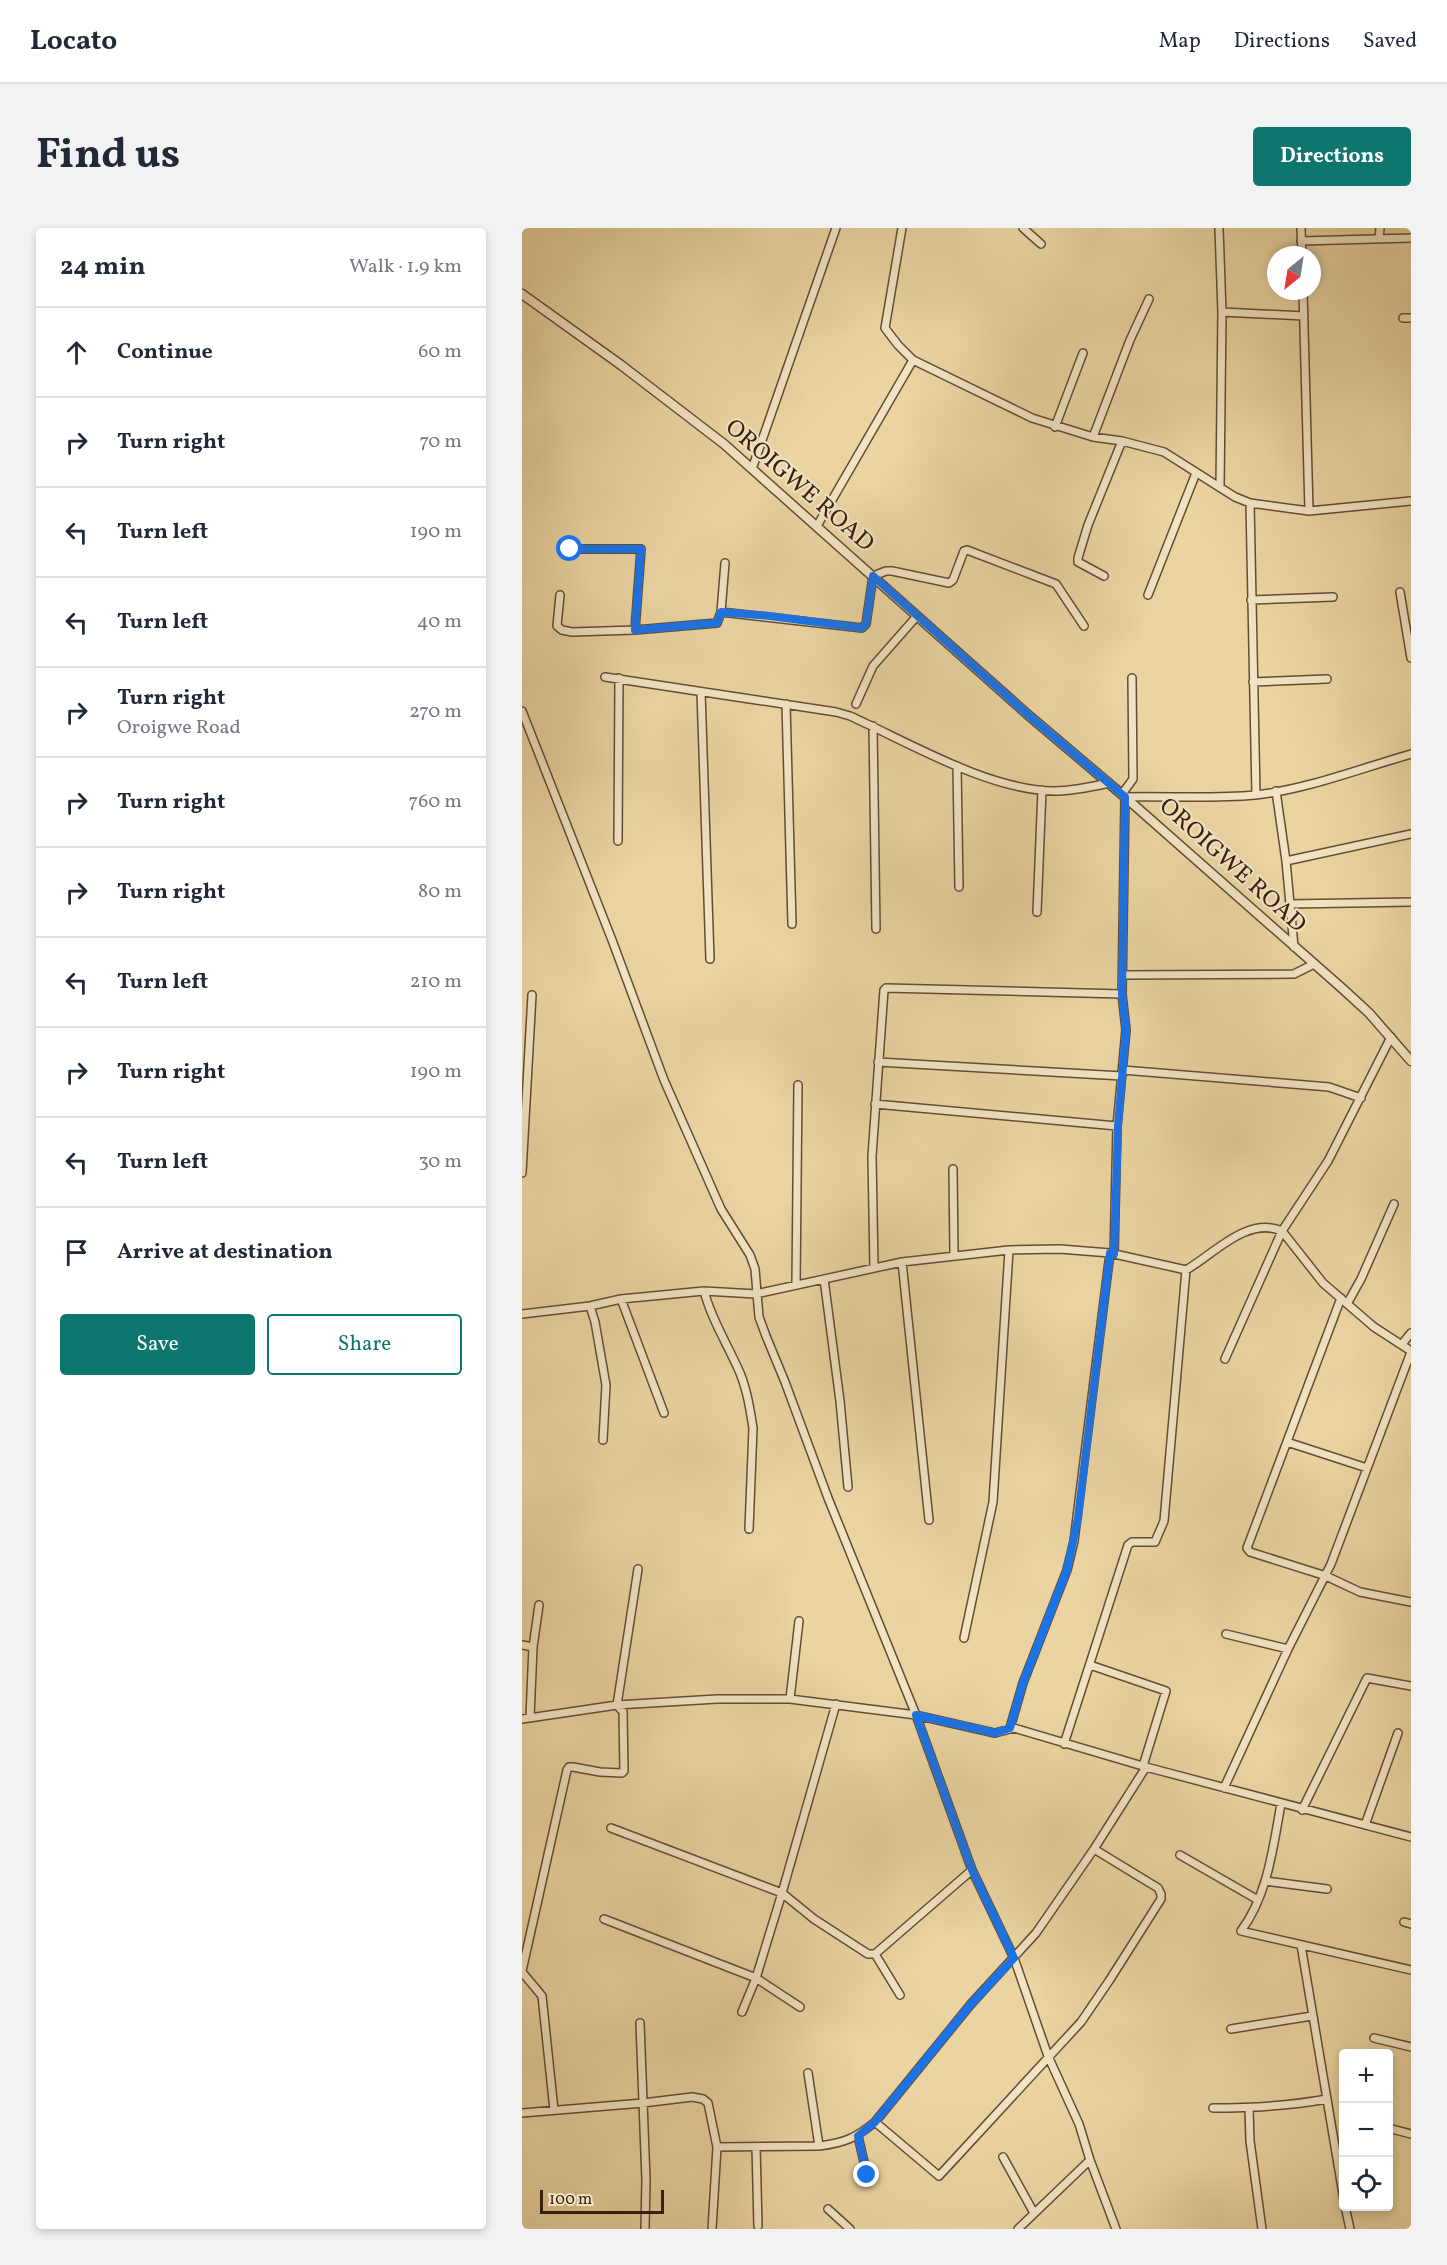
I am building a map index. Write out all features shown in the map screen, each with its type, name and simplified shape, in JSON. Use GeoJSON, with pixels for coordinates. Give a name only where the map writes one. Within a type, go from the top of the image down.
{"type":"FeatureCollection","features":[{"type":"Feature","properties":{"kind":"street"},"geometry":{"type":"LineString","coordinates":[[752,469],[836,228]]}},
{"type":"Feature","properties":{"kind":"street"},"geometry":{"type":"LineString","coordinates":[[902,228],[885,328],[913,360],[1055,427],[1164,452],[1250,503],[1308,511],[1411,501]]}},
{"type":"Feature","properties":{"kind":"street"},"geometry":{"type":"LineString","coordinates":[[1023,228],[1041,244]]}},
{"type":"Feature","properties":{"kind":"street"},"geometry":{"type":"LineString","coordinates":[[1219,228],[1222,312],[1220,487]]}},
{"type":"Feature","properties":{"kind":"street"},"geometry":{"type":"LineString","coordinates":[[1301,228],[1301,246]]}},
{"type":"Feature","properties":{"kind":"street"},"geometry":{"type":"LineString","coordinates":[[1379,239],[1380,228]]}},
{"type":"Feature","properties":{"kind":"street"},"geometry":{"type":"LineString","coordinates":[[1301,241],[1411,238]]}},
{"type":"Feature","properties":{"kind":"street","name":"OROIGWE ROAD"},"geometry":{"type":"LineString","coordinates":[[522,294],[621,365],[724,444],[1027,714],[1124,795],[1369,1013],[1411,1061]]}},
{"type":"Feature","properties":{"kind":"street"},"geometry":{"type":"LineString","coordinates":[[1093,437],[1130,340],[1149,299]]}},
{"type":"Feature","properties":{"kind":"street"},"geometry":{"type":"LineString","coordinates":[[1303,300],[1308,511]]}},
{"type":"Feature","properties":{"kind":"street"},"geometry":{"type":"LineString","coordinates":[[1222,312],[1304,316]]}},
{"type":"Feature","properties":{"kind":"street"},"geometry":{"type":"LineString","coordinates":[[1403,318],[1411,318]]}},
{"type":"Feature","properties":{"kind":"street"},"geometry":{"type":"LineString","coordinates":[[1055,427],[1083,353]]}},
{"type":"Feature","properties":{"kind":"street"},"geometry":{"type":"LineString","coordinates":[[817,526],[913,360]]}},
{"type":"Feature","properties":{"kind":"street"},"geometry":{"type":"LineString","coordinates":[[1104,576],[1082,565],[1078,562],[1078,558],[1102,486],[1122,441]]}},
{"type":"Feature","properties":{"kind":"street"},"geometry":{"type":"LineString","coordinates":[[1148,595],[1196,473]]}},
{"type":"Feature","properties":{"kind":"street"},"geometry":{"type":"LineString","coordinates":[[1250,503],[1256,795]]}},
{"type":"Feature","properties":{"kind":"street"},"geometry":{"type":"LineString","coordinates":[[570,549],[641,549],[635,630]]}},
{"type":"Feature","properties":{"kind":"street"},"geometry":{"type":"LineString","coordinates":[[721,612],[862,628],[866,624],[873,576],[892,571],[949,583],[953,580],[964,551],[971,550],[1056,584],[1084,626]]}},
{"type":"Feature","properties":{"kind":"street"},"geometry":{"type":"LineString","coordinates":[[560,595],[557,626],[562,630],[572,632],[635,630],[717,623],[721,612],[725,563]]}},
{"type":"Feature","properties":{"kind":"street"},"geometry":{"type":"LineString","coordinates":[[1400,592],[1411,658]]}},
{"type":"Feature","properties":{"kind":"street"},"geometry":{"type":"LineString","coordinates":[[1251,600],[1333,597]]}},
{"type":"Feature","properties":{"kind":"street"},"geometry":{"type":"LineString","coordinates":[[856,704],[873,666],[917,616]]}},
{"type":"Feature","properties":{"kind":"street"},"geometry":{"type":"LineString","coordinates":[[605,677],[836,712],[873,726],[957,765],[1006,783],[1042,790],[1076,789],[1109,783]]}},
{"type":"Feature","properties":{"kind":"street"},"geometry":{"type":"LineString","coordinates":[[618,841],[619,678]]}},
{"type":"Feature","properties":{"kind":"street"},"geometry":{"type":"LineString","coordinates":[[1010,1728],[1023,1683],[1067,1570],[1074,1541],[1112,1253],[1118,1126],[1126,1030],[1122,994],[1124,795],[1133,779],[1132,678]]}},
{"type":"Feature","properties":{"kind":"street"},"geometry":{"type":"LineString","coordinates":[[1253,682],[1327,679]]}},
{"type":"Feature","properties":{"kind":"street"},"geometry":{"type":"LineString","coordinates":[[701,692],[710,959]]}},
{"type":"Feature","properties":{"kind":"street"},"geometry":{"type":"LineString","coordinates":[[786,704],[792,924]]}},
{"type":"Feature","properties":{"kind":"street"},"geometry":{"type":"LineString","coordinates":[[522,711],[664,1080],[721,1209],[750,1255],[757,1280],[759,1317],[765,1336],[916,1715],[972,1870],[1014,1958],[1048,2056],[1079,2124],[1116,2229]]}},
{"type":"Feature","properties":{"kind":"street"},"geometry":{"type":"LineString","coordinates":[[873,726],[876,929]]}},
{"type":"Feature","properties":{"kind":"street"},"geometry":{"type":"LineString","coordinates":[[1124,795],[1209,797],[1256,795],[1276,792],[1411,754]]}},
{"type":"Feature","properties":{"kind":"street"},"geometry":{"type":"LineString","coordinates":[[957,765],[959,887]]}},
{"type":"Feature","properties":{"kind":"street"},"geometry":{"type":"LineString","coordinates":[[1037,912],[1042,790]]}},
{"type":"Feature","properties":{"kind":"street"},"geometry":{"type":"LineString","coordinates":[[1276,792],[1286,861],[1294,947]]}},
{"type":"Feature","properties":{"kind":"street"},"geometry":{"type":"LineString","coordinates":[[1286,861],[1411,834]]}},
{"type":"Feature","properties":{"kind":"street"},"geometry":{"type":"LineString","coordinates":[[1290,904],[1411,902]]}},
{"type":"Feature","properties":{"kind":"street"},"geometry":{"type":"LineString","coordinates":[[1123,975],[1294,974],[1314,964]]}},
{"type":"Feature","properties":{"kind":"street"},"geometry":{"type":"LineString","coordinates":[[874,1268],[872,1156],[874,1104],[882,993],[886,988],[1122,994]]}},
{"type":"Feature","properties":{"kind":"street"},"geometry":{"type":"LineString","coordinates":[[522,1173],[532,995]]}},
{"type":"Feature","properties":{"kind":"street"},"geometry":{"type":"LineString","coordinates":[[1225,1359],[1282,1231],[1328,1161],[1391,1037]]}},
{"type":"Feature","properties":{"kind":"street"},"geometry":{"type":"LineString","coordinates":[[878,1062],[1122,1073],[1329,1087],[1361,1098]]}},
{"type":"Feature","properties":{"kind":"street"},"geometry":{"type":"LineString","coordinates":[[796,1285],[798,1084]]}},
{"type":"Feature","properties":{"kind":"street"},"geometry":{"type":"LineString","coordinates":[[874,1104],[1118,1126]]}},
{"type":"Feature","properties":{"kind":"street"},"geometry":{"type":"LineString","coordinates":[[953,1169],[954,1255]]}},
{"type":"Feature","properties":{"kind":"street"},"geometry":{"type":"LineString","coordinates":[[1394,1204],[1361,1279],[1344,1301],[1247,1548],[1250,1552],[1326,1576],[1360,1592],[1411,1602]]}},
{"type":"Feature","properties":{"kind":"street"},"geometry":{"type":"LineString","coordinates":[[522,1314],[590,1306],[621,1299],[704,1291],[756,1294],[902,1262],[1009,1250],[1060,1249],[1112,1253],[1186,1270],[1245,1232],[1265,1227],[1282,1231],[1310,1269],[1344,1301],[1384,1334],[1411,1351],[1338,1548],[1288,1649],[1224,1788]]}},
{"type":"Feature","properties":{"kind":"street"},"geometry":{"type":"LineString","coordinates":[[964,1638],[993,1502],[1009,1250]]}},
{"type":"Feature","properties":{"kind":"street"},"geometry":{"type":"LineString","coordinates":[[902,1262],[929,1520]]}},
{"type":"Feature","properties":{"kind":"street"},"geometry":{"type":"LineString","coordinates":[[1064,1744],[1128,1545],[1132,1542],[1155,1542],[1164,1521],[1186,1270]]}},
{"type":"Feature","properties":{"kind":"street"},"geometry":{"type":"LineString","coordinates":[[824,1279],[840,1401],[848,1487]]}},
{"type":"Feature","properties":{"kind":"street"},"geometry":{"type":"LineString","coordinates":[[704,1291],[709,1310],[740,1373],[749,1406],[753,1428],[749,1529]]}},
{"type":"Feature","properties":{"kind":"street"},"geometry":{"type":"LineString","coordinates":[[621,1299],[664,1413]]}},
{"type":"Feature","properties":{"kind":"street"},"geometry":{"type":"LineString","coordinates":[[590,1306],[606,1385],[603,1440]]}},
{"type":"Feature","properties":{"kind":"street"},"geometry":{"type":"LineString","coordinates":[[1401,1344],[1411,1333]]}},
{"type":"Feature","properties":{"kind":"street"},"geometry":{"type":"LineString","coordinates":[[1287,1442],[1366,1468]]}},
{"type":"Feature","properties":{"kind":"street"},"geometry":{"type":"LineString","coordinates":[[554,2110],[542,1996],[522,1971],[524,1957],[567,1770],[573,1767],[600,1772],[622,1773],[624,1771],[623,1712],[617,1705],[638,1569]]}},
{"type":"Feature","properties":{"kind":"street"},"geometry":{"type":"LineString","coordinates":[[530,1717],[533,1647],[539,1605]]}},
{"type":"Feature","properties":{"kind":"street"},"geometry":{"type":"LineString","coordinates":[[790,1699],[799,1621]]}},
{"type":"Feature","properties":{"kind":"street"},"geometry":{"type":"LineString","coordinates":[[1226,1634],[1288,1649]]}},
{"type":"Feature","properties":{"kind":"street"},"geometry":{"type":"LineString","coordinates":[[522,1646],[533,1647]]}},
{"type":"Feature","properties":{"kind":"street"},"geometry":{"type":"LineString","coordinates":[[717,2146],[819,2146],[858,2136],[875,2122],[971,2004],[1036,1933],[1094,1850],[1144,1767],[1166,1691],[1090,1665]]}},
{"type":"Feature","properties":{"kind":"street"},"geometry":{"type":"LineString","coordinates":[[1302,1810],[1367,1678],[1411,1686]]}},
{"type":"Feature","properties":{"kind":"street"},"geometry":{"type":"LineString","coordinates":[[522,1719],[617,1705],[717,1699],[790,1699],[836,1704],[916,1715],[995,1733],[1010,1728],[1302,1810],[1411,1837]]}},
{"type":"Feature","properties":{"kind":"street"},"geometry":{"type":"LineString","coordinates":[[742,2012],[756,1978],[782,1893],[836,1704]]}},
{"type":"Feature","properties":{"kind":"street"},"geometry":{"type":"LineString","coordinates":[[1365,1825],[1398,1733]]}},
{"type":"Feature","properties":{"kind":"street"},"geometry":{"type":"LineString","coordinates":[[1281,1804],[1265,1881],[1254,1911],[1241,1931],[1253,1936],[1411,1970]]}},
{"type":"Feature","properties":{"kind":"street"},"geometry":{"type":"LineString","coordinates":[[611,1828],[782,1893],[868,1954],[875,1954],[972,1870]]}},
{"type":"Feature","properties":{"kind":"street"},"geometry":{"type":"LineString","coordinates":[[875,2122],[939,2176],[1081,2022],[1161,1899],[1158,1888],[1094,1850]]}},
{"type":"Feature","properties":{"kind":"street"},"geometry":{"type":"LineString","coordinates":[[1180,1855],[1258,1900]]}},
{"type":"Feature","properties":{"kind":"street"},"geometry":{"type":"LineString","coordinates":[[1265,1881],[1327,1889]]}},
{"type":"Feature","properties":{"kind":"street"},"geometry":{"type":"LineString","coordinates":[[604,1919],[756,1978],[800,2007]]}},
{"type":"Feature","properties":{"kind":"street"},"geometry":{"type":"LineString","coordinates":[[1301,1945],[1339,2172]]}},
{"type":"Feature","properties":{"kind":"street"},"geometry":{"type":"LineString","coordinates":[[875,1954],[900,1995]]}},
{"type":"Feature","properties":{"kind":"street"},"geometry":{"type":"LineString","coordinates":[[1231,2029],[1312,2016]]}},
{"type":"Feature","properties":{"kind":"street"},"geometry":{"type":"LineString","coordinates":[[640,2023],[646,2180],[645,2229]]}},
{"type":"Feature","properties":{"kind":"street"},"geometry":{"type":"LineString","coordinates":[[1374,2038],[1411,2047]]}},
{"type":"Feature","properties":{"kind":"street"},"geometry":{"type":"LineString","coordinates":[[808,2073],[819,2146]]}},
{"type":"Feature","properties":{"kind":"street"},"geometry":{"type":"LineString","coordinates":[[522,2113],[692,2097],[703,2099],[708,2103],[717,2146],[712,2229]]}},
{"type":"Feature","properties":{"kind":"street"},"geometry":{"type":"LineString","coordinates":[[1213,2108],[1249,2108],[1326,2099]]}},
{"type":"Feature","properties":{"kind":"street"},"geometry":{"type":"LineString","coordinates":[[1249,2108],[1250,2141],[1262,2229]]}},
{"type":"Feature","properties":{"kind":"street"},"geometry":{"type":"LineString","coordinates":[[1393,2129],[1411,2134]]}},
{"type":"Feature","properties":{"kind":"street"},"geometry":{"type":"LineString","coordinates":[[858,2136],[867,2175]]}},
{"type":"Feature","properties":{"kind":"street"},"geometry":{"type":"LineString","coordinates":[[756,2147],[758,2226]]}},
{"type":"Feature","properties":{"kind":"street"},"geometry":{"type":"LineString","coordinates":[[1002,2157],[1034,2213]]}},
{"type":"Feature","properties":{"kind":"street"},"geometry":{"type":"LineString","coordinates":[[1018,2229],[1090,2160]]}},
{"type":"Feature","properties":{"kind":"street"},"geometry":{"type":"LineString","coordinates":[[828,2209],[850,2229]]}},
{"type":"Feature","properties":{"kind":"street"},"geometry":{"type":"LineString","coordinates":[[1346,2211],[1350,2229]]}},
{"type":"Feature","properties":{"kind":"route"},"geometry":{"type":"LineString","coordinates":[[570,549],[638,547],[643,551],[635,630],[717,623],[721,612],[862,628],[866,624],[873,576],[1027,714],[1125,797],[1122,994],[1126,1030],[1118,1126],[1114,1254],[1110,1253],[1072,1551],[1067,1570],[1023,1683],[1010,1728],[995,1733],[916,1715],[972,1870],[1014,1958],[971,2004],[875,2122],[858,2136],[867,2175]]}}]}
